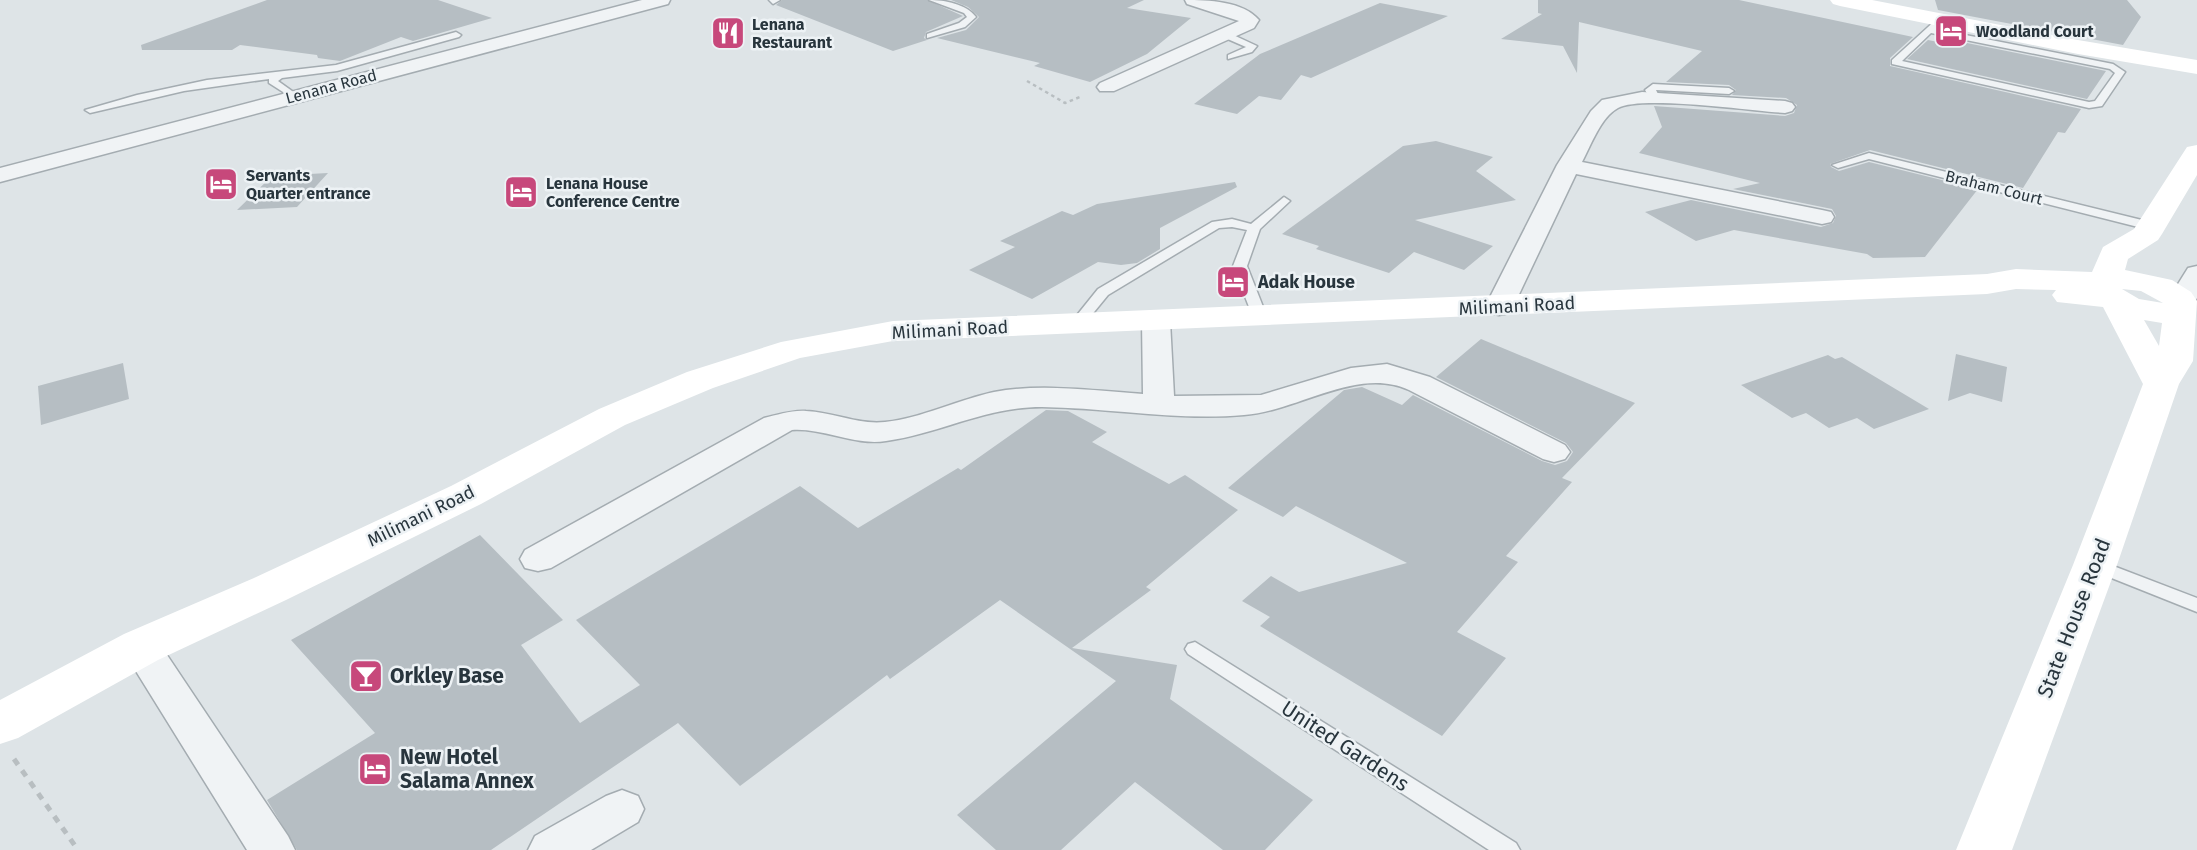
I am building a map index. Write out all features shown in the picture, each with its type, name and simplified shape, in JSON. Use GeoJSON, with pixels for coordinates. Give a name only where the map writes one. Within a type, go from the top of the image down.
{"type":"FeatureCollection","features":[{"type":"Feature","properties":{"kind":"street","name":"Lenana Road"},"geometry":{"type":"LineString","coordinates":[[0,175],[662,0]]}},
{"type":"Feature","properties":{"kind":"street"},"geometry":{"type":"LineString","coordinates":[[1107,87],[1248,24],[1251,20],[1193,0]]}},
{"type":"Feature","properties":{"kind":"street"},"geometry":{"type":"LineString","coordinates":[[1850,1],[1934,25],[2078,47],[2197,72]]}},
{"type":"Feature","properties":{"kind":"street"},"geometry":{"type":"LineString","coordinates":[[1499,307],[1584,137],[1608,104],[1624,100],[1655,99],[1785,107]]}},
{"type":"Feature","properties":{"kind":"street"},"geometry":{"type":"LineString","coordinates":[[2161,384],[2148,354],[2109,290],[2114,254],[2148,230],[2194,164]]}},
{"type":"Feature","properties":{"kind":"street"},"geometry":{"type":"LineString","coordinates":[[1570,166],[1822,218]]}},
{"type":"Feature","properties":{"kind":"street","name":"State House Road"},"geometry":{"type":"LineString","coordinates":[[1984,850],[2095,565],[2161,384],[2175,360],[2182,294],[2165,268],[2148,230]]}},
{"type":"Feature","properties":{"kind":"street","name":"Milimani Road"},"geometry":{"type":"LineString","coordinates":[[4,737],[141,647],[270,589],[466,495],[612,417],[700,380],[793,349],[893,331],[1499,307],[1828,289],[1987,284],[2026,291],[2109,290],[2157,313],[2182,294]]}},
{"type":"Feature","properties":{"kind":"street"},"geometry":{"type":"LineString","coordinates":[[1156,321],[1159,406]]}},
{"type":"Feature","properties":{"kind":"street"},"geometry":{"type":"LineString","coordinates":[[538,559],[775,425],[793,418],[877,432],[899,430],[1008,400],[1057,397],[1159,406],[1245,406],[1276,401],[1362,374],[1389,373],[1415,382],[1554,452]]}},
{"type":"Feature","properties":{"kind":"street"},"geometry":{"type":"LineString","coordinates":[[141,647],[272,850]]}},
{"type":"Feature","properties":{"kind":"street"},"geometry":{"type":"LineString","coordinates":[[551,850],[622,809]]}},
{"type":"Feature","properties":{"kind":"lane"},"geometry":{"type":"LineString","coordinates":[[930,36],[962,25],[972,17],[967,11],[933,0]]}},
{"type":"Feature","properties":{"kind":"lane"},"geometry":{"type":"LineString","coordinates":[[1934,25],[2113,67],[2120,72],[2098,104],[2089,105],[1895,62],[1934,25]]}},
{"type":"Feature","properties":{"kind":"lane"},"geometry":{"type":"LineString","coordinates":[[1226,34],[1252,46],[1249,50],[1231,57]]}},
{"type":"Feature","properties":{"kind":"lane"},"geometry":{"type":"LineString","coordinates":[[90,110],[161,91],[232,78],[337,68],[456,35]]}},
{"type":"Feature","properties":{"kind":"lane"},"geometry":{"type":"LineString","coordinates":[[279,75],[272,81],[294,96]]}},
{"type":"Feature","properties":{"kind":"lane"},"geometry":{"type":"LineString","coordinates":[[1655,99],[1650,90],[1653,87],[1728,91]]}},
{"type":"Feature","properties":{"kind":"lane","name":"Braham Court"},"geometry":{"type":"LineString","coordinates":[[1838,165],[1869,156],[2148,230]]}},
{"type":"Feature","properties":{"kind":"lane"},"geometry":{"type":"LineString","coordinates":[[1260,317],[1240,266],[1254,228],[1284,201]]}},
{"type":"Feature","properties":{"kind":"lane"},"geometry":{"type":"LineString","coordinates":[[1076,324],[1103,292],[1216,225],[1232,223],[1254,228]]}},
{"type":"Feature","properties":{"kind":"lane"},"geometry":{"type":"LineString","coordinates":[[2095,565],[2197,605]]}},
{"type":"Feature","properties":{"kind":"lane","name":"United Gardens"},"geometry":{"type":"LineString","coordinates":[[1195,649],[1498,847]]}},
{"type":"Feature","properties":{"kind":"path"},"geometry":{"type":"LineString","coordinates":[[1027,81],[1065,103],[1107,87]]}},
{"type":"Feature","properties":{"kind":"path"},"geometry":{"type":"LineString","coordinates":[[4,737],[78,850]]}},
{"type":"Feature","properties":{"kind":"building"},"geometry":{"type":"Polygon","coordinates":[[[267,0],[438,0],[492,18],[413,41],[401,37],[340,61],[318,58],[317,55],[240,45],[232,50],[142,50],[141,45],[267,0]]]}},
{"type":"Feature","properties":{"kind":"building"},"geometry":{"type":"Polygon","coordinates":[[[782,0],[927,0],[963,16],[926,32],[924,38],[927,40],[893,51],[776,5],[782,0]]]}},
{"type":"Feature","properties":{"kind":"building"},"geometry":{"type":"Polygon","coordinates":[[[951,0],[1144,0],[1127,8],[1191,18],[1147,54],[1090,82],[1034,66],[1040,63],[937,38],[966,30],[979,17],[968,7],[951,0]]]}},
{"type":"Feature","properties":{"kind":"building"},"geometry":{"type":"Polygon","coordinates":[[[1538,0],[1739,0],[1913,37],[1890,58],[1890,66],[2081,109],[2065,133],[2058,132],[2023,188],[1870,150],[1830,164],[1839,171],[1869,162],[1978,189],[1925,257],[1873,258],[1867,254],[1734,230],[1696,241],[1645,212],[1691,200],[1821,227],[1833,223],[1836,216],[1832,209],[1733,189],[1760,183],[1639,153],[1662,127],[1654,106],[1785,116],[1794,113],[1797,105],[1786,98],[1732,95],[1736,90],[1729,85],[1666,82],[1702,51],[1579,22],[1577,73],[1563,46],[1501,39],[1542,14],[1538,13],[1538,0]]]}},
{"type":"Feature","properties":{"kind":"building"},"geometry":{"type":"Polygon","coordinates":[[[1935,0],[2127,0],[2141,17],[2123,45],[1938,10],[1935,0]]]}},
{"type":"Feature","properties":{"kind":"building"},"geometry":{"type":"Polygon","coordinates":[[[1380,3],[1448,16],[1311,78],[1301,75],[1281,100],[1259,96],[1237,114],[1194,104],[1260,54],[1380,3]]]}},
{"type":"Feature","properties":{"kind":"building"},"geometry":{"type":"Polygon","coordinates":[[[1947,39],[2106,71],[2087,99],[1907,59],[1928,40],[1948,44],[1947,39]]]}},
{"type":"Feature","properties":{"kind":"building"},"geometry":{"type":"Polygon","coordinates":[[[1436,141],[1493,157],[1476,171],[1516,200],[1415,220],[1493,246],[1464,270],[1414,252],[1389,273],[1316,249],[1319,246],[1282,234],[1403,146],[1436,141]]]}},
{"type":"Feature","properties":{"kind":"building"},"geometry":{"type":"Polygon","coordinates":[[[328,173],[297,207],[237,210],[272,176],[328,173]]]}},
{"type":"Feature","properties":{"kind":"building"},"geometry":{"type":"Polygon","coordinates":[[[1235,182],[1237,187],[1160,228],[1160,249],[1137,263],[1121,265],[1098,262],[1032,299],[969,270],[1015,247],[1000,241],[1062,211],[1073,215],[1097,204],[1235,182]]]}},
{"type":"Feature","properties":{"kind":"building"},"geometry":{"type":"Polygon","coordinates":[[[1481,339],[1635,403],[1562,478],[1572,482],[1506,556],[1518,562],[1457,632],[1506,658],[1442,736],[1260,626],[1270,617],[1242,601],[1271,576],[1299,592],[1407,563],[1296,506],[1283,517],[1228,488],[1344,390],[1362,387],[1402,405],[1413,395],[1542,461],[1555,465],[1567,461],[1573,452],[1566,443],[1436,377],[1481,339]]]}},
{"type":"Feature","properties":{"kind":"building"},"geometry":{"type":"Polygon","coordinates":[[[1956,354],[2007,367],[2002,402],[1970,393],[1948,401],[1956,354]]]}},
{"type":"Feature","properties":{"kind":"building"},"geometry":{"type":"Polygon","coordinates":[[[1828,355],[1835,359],[1842,357],[1929,409],[1874,429],[1857,418],[1829,428],[1806,413],[1792,418],[1741,385],[1828,355]]]}},
{"type":"Feature","properties":{"kind":"building"},"geometry":{"type":"Polygon","coordinates":[[[123,363],[129,399],[41,425],[38,386],[123,363]]]}},
{"type":"Feature","properties":{"kind":"building"},"geometry":{"type":"Polygon","coordinates":[[[1046,410],[1068,411],[1107,432],[1092,442],[1169,484],[1185,475],[1238,510],[1146,587],[1151,590],[1072,648],[1177,665],[1170,699],[1313,800],[1265,850],[1223,850],[1135,782],[1061,850],[996,850],[957,815],[1116,681],[1000,600],[890,679],[887,675],[740,786],[678,723],[491,850],[297,850],[267,800],[375,733],[291,640],[480,535],[563,620],[521,645],[580,723],[640,685],[576,620],[800,486],[858,528],[958,468],[961,470],[1046,410]]]}},
{"type":"Feature","properties":{"kind":"place","name":"Woodland Court"},"geometry":{"type":"Point","coordinates":[1951,31]}},
{"type":"Feature","properties":{"kind":"place","name":"Lenana Restaurant"},"geometry":{"type":"Point","coordinates":[728,33]}},
{"type":"Feature","properties":{"kind":"place","name":"Servants Quarter entrance"},"geometry":{"type":"Point","coordinates":[221,184]}},
{"type":"Feature","properties":{"kind":"place","name":"Lenana House Conference Centre"},"geometry":{"type":"Point","coordinates":[521,192]}},
{"type":"Feature","properties":{"kind":"place","name":"Adak House"},"geometry":{"type":"Point","coordinates":[1233,282]}},
{"type":"Feature","properties":{"kind":"place","name":"Orkley Base"},"geometry":{"type":"Point","coordinates":[366,676]}},
{"type":"Feature","properties":{"kind":"place","name":"New Hotel Salama Annex"},"geometry":{"type":"Point","coordinates":[375,769]}}]}
